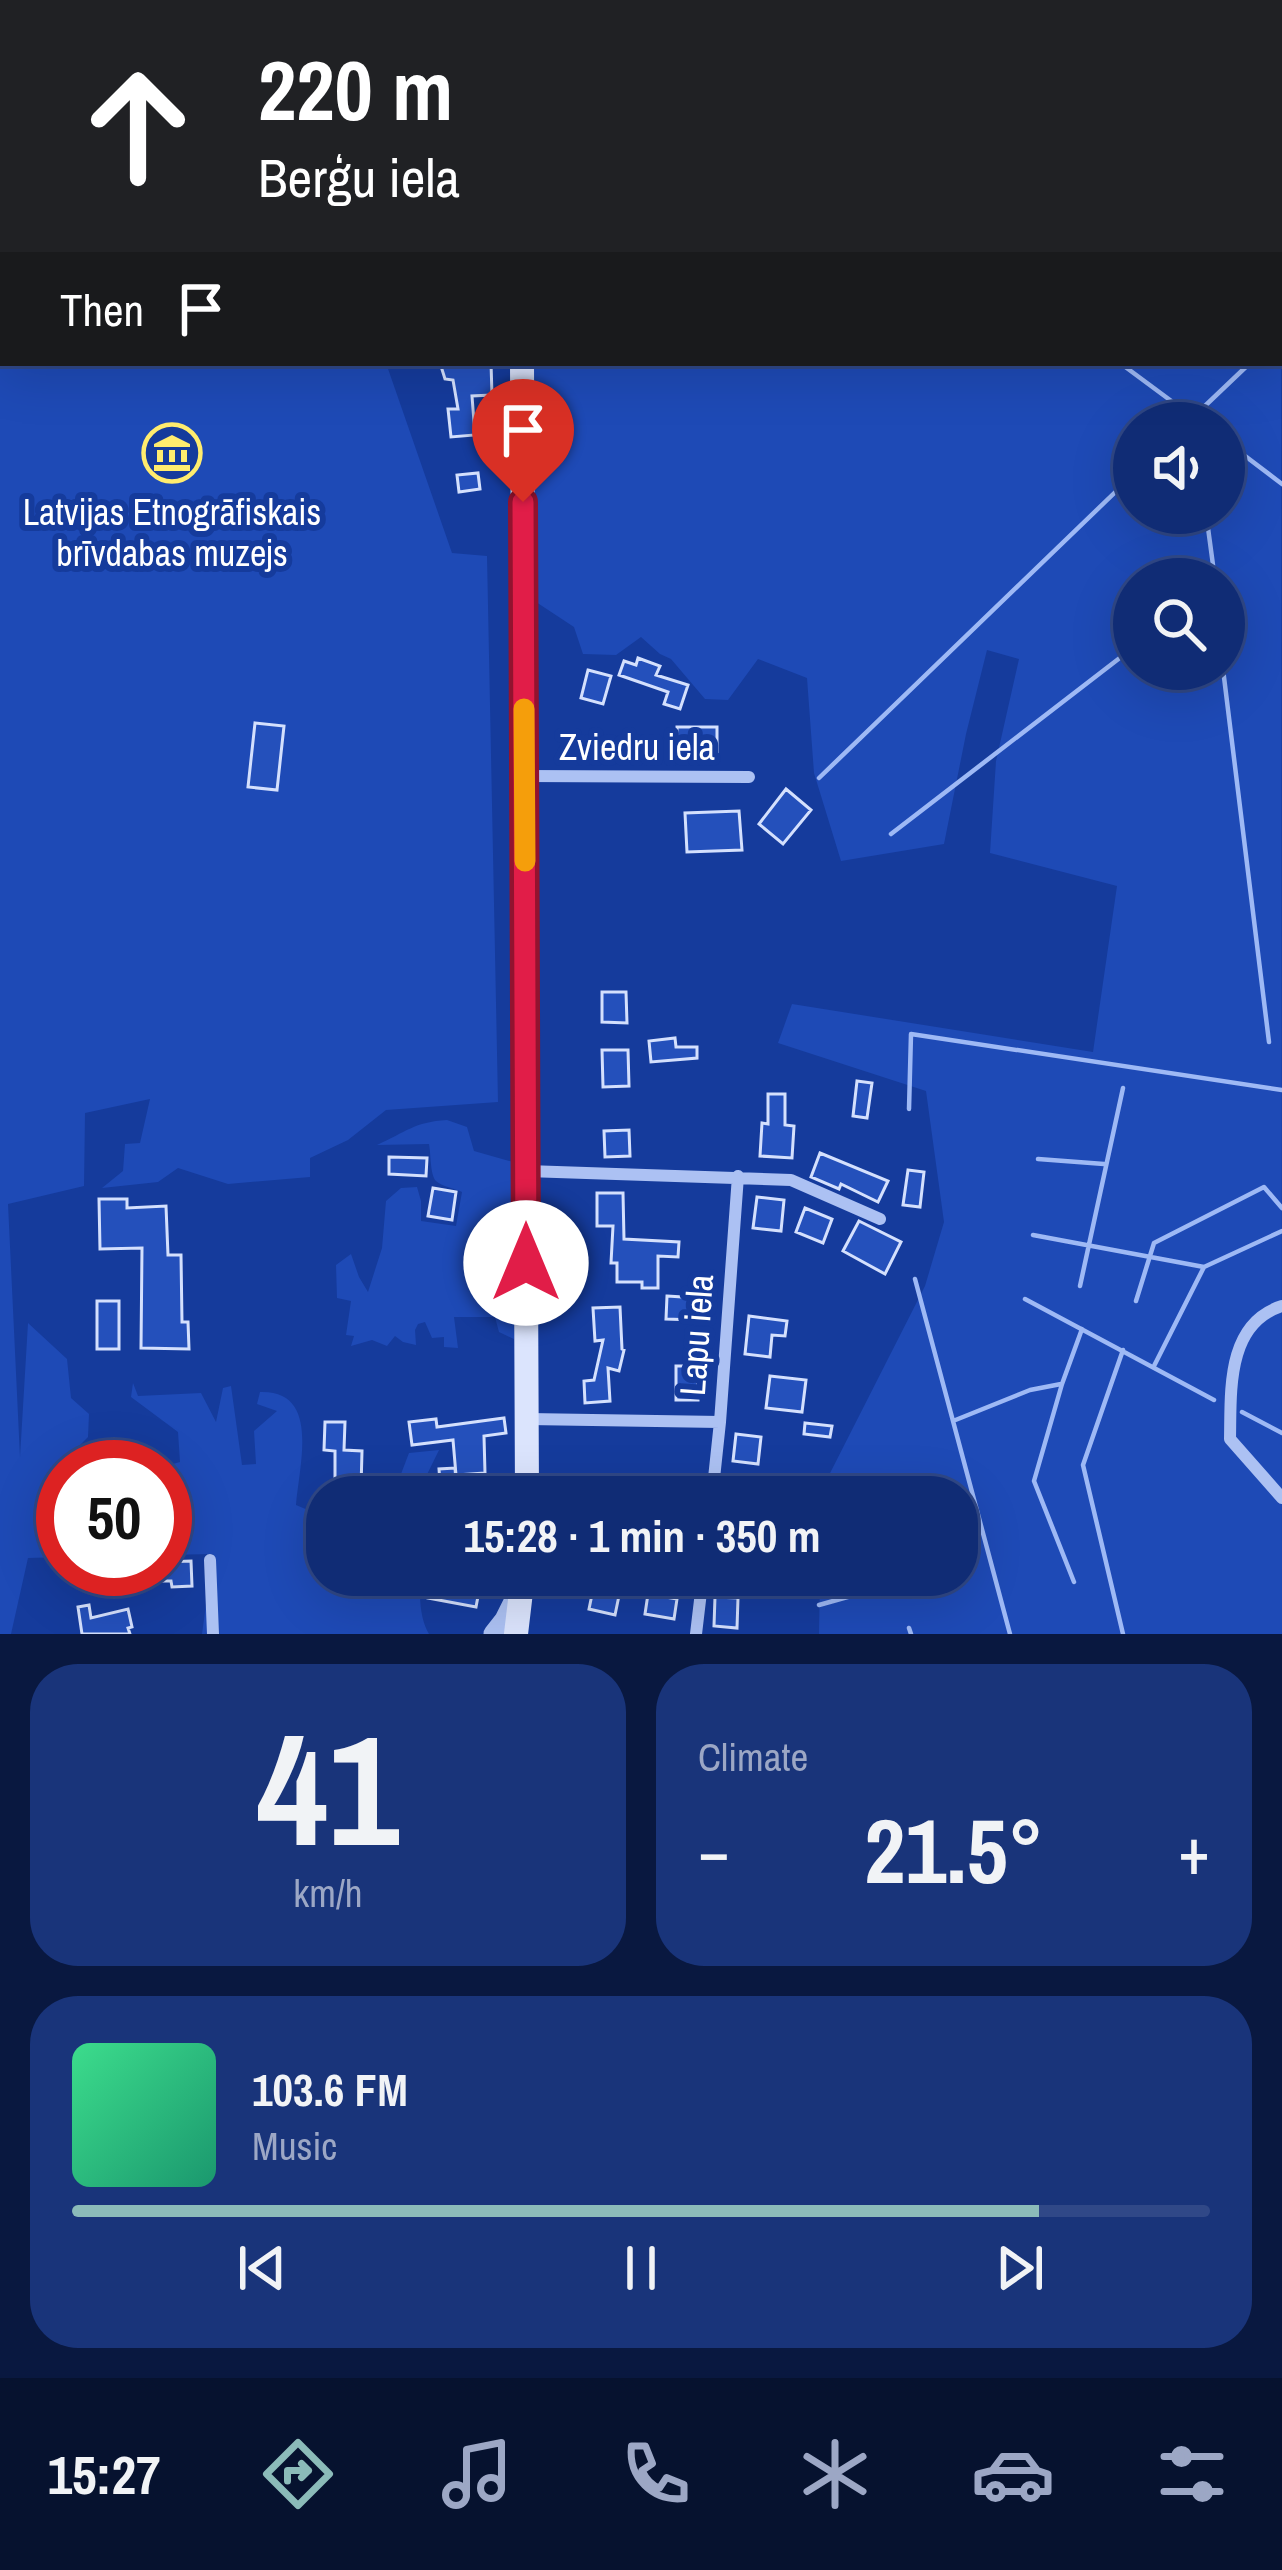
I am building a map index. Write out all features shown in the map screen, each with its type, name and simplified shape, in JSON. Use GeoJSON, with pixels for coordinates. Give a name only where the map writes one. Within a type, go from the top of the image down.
{"type":"FeatureCollection","features":[{"type":"Feature","properties":{"kind":"main road"},"geometry":{"type":"LineString","coordinates":[[522,366],[527,1476]]}},
{"type":"Feature","properties":{"kind":"main road"},"geometry":{"type":"LineString","coordinates":[[516,1634],[520,1596]]}},
{"type":"Feature","properties":{"kind":"street","name":"Zviedru iela"},"geometry":{"type":"LineString","coordinates":[[525,776],[749,777]]}},
{"type":"Feature","properties":{"kind":"street"},"geometry":{"type":"LineString","coordinates":[[525,1171],[791,1180],[880,1219]]}},
{"type":"Feature","properties":{"kind":"street","name":"Lapu iela"},"geometry":{"type":"LineString","coordinates":[[714,1476],[738,1177]]}},
{"type":"Feature","properties":{"kind":"street"},"geometry":{"type":"LineString","coordinates":[[1282,1306],[1247,1329],[1231,1372],[1230,1439],[1282,1498]]}},
{"type":"Feature","properties":{"kind":"street"},"geometry":{"type":"LineString","coordinates":[[528,1420],[720,1422]]}},
{"type":"Feature","properties":{"kind":"street"},"geometry":{"type":"LineString","coordinates":[[210,1560],[214,1634]]}},
{"type":"Feature","properties":{"kind":"street"},"geometry":{"type":"LineString","coordinates":[[494,1634],[515,1596]]}},
{"type":"Feature","properties":{"kind":"street"},"geometry":{"type":"LineString","coordinates":[[697,1634],[701,1596]]}},
{"type":"Feature","properties":{"kind":"shaded area"},"geometry":{"type":"Polygon","coordinates":[[[0,366],[387,366],[452,553],[487,556],[498,1102],[386,1110],[348,1140],[310,1158],[310,1177],[228,1184],[178,1168],[158,1182],[102,1188],[123,1171],[125,1144],[140,1143],[150,1099],[85,1113],[84,1186],[8,1204],[20,1457],[28,1323],[67,1359],[71,1398],[89,1414],[85,1440],[36,1440],[36,1558],[28,1558],[11,1634],[0,1634],[0,366]]]}},
{"type":"Feature","properties":{"kind":"shaded area"},"geometry":{"type":"Polygon","coordinates":[[[531,366],[1281,366],[1282,1634],[819,1634],[820,1596],[978,1596],[978,1476],[829,1476],[925,1286],[944,1222],[926,1091],[778,1043],[792,1004],[1093,1052],[1117,886],[990,853],[996,761],[1019,659],[987,650],[944,844],[841,861],[814,773],[807,678],[758,659],[728,700],[705,699],[671,659],[641,637],[616,655],[583,654],[574,627],[533,600],[531,366]]]}},
{"type":"Feature","properties":{"kind":"shaded area"},"geometry":{"type":"Polygon","coordinates":[[[447,1120],[467,1127],[474,1151],[513,1162],[514,1339],[499,1332],[495,1317],[454,1317],[458,1348],[444,1347],[444,1337],[432,1338],[425,1322],[415,1330],[416,1345],[395,1336],[387,1346],[372,1340],[351,1346],[354,1336],[346,1335],[351,1301],[337,1298],[336,1265],[351,1254],[368,1292],[382,1248],[386,1201],[401,1188],[417,1187],[421,1221],[456,1226],[462,1192],[436,1181],[429,1144],[377,1145],[418,1125],[447,1120]]]}},
{"type":"Feature","properties":{"kind":"shaded area"},"geometry":{"type":"Polygon","coordinates":[[[133,1383],[138,1396],[201,1393],[216,1422],[223,1388],[231,1386],[242,1465],[256,1464],[254,1431],[277,1411],[257,1404],[260,1392],[292,1403],[302,1433],[296,1505],[306,1509],[306,1596],[421,1596],[429,1634],[202,1634],[213,1554],[192,1554],[192,1440],[179,1440],[178,1432],[131,1397],[133,1383]]]}},
{"type":"Feature","properties":{"kind":"shaded area"},"geometry":{"type":"Polygon","coordinates":[[[439,1450],[426,1476],[396,1476],[409,1453],[439,1450]]]}},
{"type":"Feature","properties":{"kind":"building"},"geometry":{"type":"Polygon","coordinates":[[[441,366],[491,366],[492,395],[472,396],[475,435],[451,437],[448,409],[458,409],[453,380],[445,379],[441,366]]]}},
{"type":"Feature","properties":{"kind":"building"},"geometry":{"type":"Polygon","coordinates":[[[478,473],[480,489],[459,492],[457,475],[478,473]]]}},
{"type":"Feature","properties":{"kind":"building"},"geometry":{"type":"Polygon","coordinates":[[[638,658],[660,666],[656,675],[688,685],[680,709],[664,704],[668,692],[619,675],[624,661],[636,665],[638,658]]]}},
{"type":"Feature","properties":{"kind":"building"},"geometry":{"type":"Polygon","coordinates":[[[588,670],[611,676],[603,704],[581,698],[588,670]]]}},
{"type":"Feature","properties":{"kind":"building"},"geometry":{"type":"Polygon","coordinates":[[[255,723],[284,726],[277,790],[248,787],[255,723]]]}},
{"type":"Feature","properties":{"kind":"building"},"geometry":{"type":"Polygon","coordinates":[[[677,727],[717,727],[717,752],[677,752],[677,727]]]}},
{"type":"Feature","properties":{"kind":"building"},"geometry":{"type":"Polygon","coordinates":[[[786,789],[811,810],[783,844],[759,824],[786,789]]]}},
{"type":"Feature","properties":{"kind":"building"},"geometry":{"type":"Polygon","coordinates":[[[739,811],[742,850],[687,852],[685,813],[739,811]]]}},
{"type":"Feature","properties":{"kind":"building"},"geometry":{"type":"Polygon","coordinates":[[[602,992],[626,992],[627,1023],[602,1022],[602,992]]]}},
{"type":"Feature","properties":{"kind":"building"},"geometry":{"type":"Polygon","coordinates":[[[675,1038],[676,1047],[697,1047],[697,1058],[651,1062],[649,1041],[675,1038]]]}},
{"type":"Feature","properties":{"kind":"building"},"geometry":{"type":"Polygon","coordinates":[[[602,1050],[628,1050],[629,1086],[603,1087],[602,1050]]]}},
{"type":"Feature","properties":{"kind":"building"},"geometry":{"type":"Polygon","coordinates":[[[857,1081],[872,1083],[867,1118],[853,1116],[857,1081]]]}},
{"type":"Feature","properties":{"kind":"building"},"geometry":{"type":"Polygon","coordinates":[[[768,1094],[785,1094],[785,1125],[794,1126],[792,1158],[760,1156],[762,1123],[768,1124],[768,1094]]]}},
{"type":"Feature","properties":{"kind":"building"},"geometry":{"type":"Polygon","coordinates":[[[629,1130],[630,1156],[605,1157],[604,1131],[629,1130]]]}},
{"type":"Feature","properties":{"kind":"building"},"geometry":{"type":"Polygon","coordinates":[[[820,1153],[888,1181],[878,1202],[841,1184],[839,1189],[811,1177],[820,1153]]]}},
{"type":"Feature","properties":{"kind":"building"},"geometry":{"type":"Polygon","coordinates":[[[389,1157],[427,1158],[426,1176],[389,1174],[389,1157]]]}},
{"type":"Feature","properties":{"kind":"building"},"geometry":{"type":"Polygon","coordinates":[[[908,1170],[924,1172],[920,1207],[903,1205],[908,1170]]]}},
{"type":"Feature","properties":{"kind":"building"},"geometry":{"type":"Polygon","coordinates":[[[433,1188],[456,1192],[452,1220],[428,1216],[433,1188]]]}},
{"type":"Feature","properties":{"kind":"building"},"geometry":{"type":"Polygon","coordinates":[[[597,1193],[623,1193],[624,1239],[679,1242],[678,1257],[658,1256],[658,1288],[642,1288],[642,1282],[617,1282],[617,1263],[611,1263],[613,1226],[597,1226],[597,1193]]]}},
{"type":"Feature","properties":{"kind":"building"},"geometry":{"type":"Polygon","coordinates":[[[757,1197],[784,1200],[781,1231],[753,1228],[757,1197]]]}},
{"type":"Feature","properties":{"kind":"building"},"geometry":{"type":"Polygon","coordinates":[[[99,1199],[127,1199],[127,1208],[166,1206],[168,1255],[181,1255],[182,1322],[188,1322],[189,1349],[141,1348],[142,1248],[100,1249],[99,1199]]]}},
{"type":"Feature","properties":{"kind":"building"},"geometry":{"type":"Polygon","coordinates":[[[805,1208],[832,1219],[823,1243],[796,1232],[805,1208]]]}},
{"type":"Feature","properties":{"kind":"building"},"geometry":{"type":"Polygon","coordinates":[[[859,1221],[901,1242],[885,1274],[843,1251],[859,1221]]]}},
{"type":"Feature","properties":{"kind":"building"},"geometry":{"type":"Polygon","coordinates":[[[667,1296],[698,1298],[696,1320],[666,1319],[667,1296]]]}},
{"type":"Feature","properties":{"kind":"building"},"geometry":{"type":"Polygon","coordinates":[[[97,1301],[119,1301],[119,1349],[97,1349],[97,1301]]]}},
{"type":"Feature","properties":{"kind":"building"},"geometry":{"type":"Polygon","coordinates":[[[620,1307],[624,1350],[619,1371],[608,1368],[610,1401],[585,1403],[584,1381],[594,1380],[603,1340],[595,1341],[593,1308],[620,1307]]]}},
{"type":"Feature","properties":{"kind":"building"},"geometry":{"type":"Polygon","coordinates":[[[749,1316],[787,1321],[785,1336],[772,1335],[770,1357],[745,1354],[749,1316]]]}},
{"type":"Feature","properties":{"kind":"building"},"geometry":{"type":"Polygon","coordinates":[[[676,1366],[698,1366],[698,1400],[676,1400],[676,1366]]]}},
{"type":"Feature","properties":{"kind":"building"},"geometry":{"type":"Polygon","coordinates":[[[770,1376],[806,1380],[802,1412],[766,1408],[770,1376]]]}},
{"type":"Feature","properties":{"kind":"building"},"geometry":{"type":"Polygon","coordinates":[[[504,1418],[506,1433],[484,1436],[485,1473],[456,1475],[453,1440],[412,1445],[409,1422],[436,1419],[437,1427],[504,1418]]]}},
{"type":"Feature","properties":{"kind":"building"},"geometry":{"type":"Polygon","coordinates":[[[325,1422],[345,1422],[344,1450],[362,1451],[361,1476],[335,1476],[335,1451],[324,1450],[325,1422]]]}},
{"type":"Feature","properties":{"kind":"building"},"geometry":{"type":"Polygon","coordinates":[[[805,1423],[832,1426],[830,1437],[804,1434],[805,1423]]]}},
{"type":"Feature","properties":{"kind":"building"},"geometry":{"type":"Polygon","coordinates":[[[736,1434],[761,1437],[758,1464],[733,1461],[736,1434]]]}},
{"type":"Feature","properties":{"kind":"building"},"geometry":{"type":"Polygon","coordinates":[[[455,1468],[456,1476],[440,1476],[439,1469],[455,1468]]]}},
{"type":"Feature","properties":{"kind":"building"},"geometry":{"type":"Polygon","coordinates":[[[428,1596],[478,1596],[476,1607],[428,1596]]]}},
{"type":"Feature","properties":{"kind":"building"},"geometry":{"type":"Polygon","coordinates":[[[592,1596],[619,1596],[615,1615],[589,1609],[592,1596]]]}},
{"type":"Feature","properties":{"kind":"building"},"geometry":{"type":"Polygon","coordinates":[[[648,1596],[677,1599],[674,1619],[645,1614],[648,1596]]]}},
{"type":"Feature","properties":{"kind":"building"},"geometry":{"type":"Polygon","coordinates":[[[715,1597],[738,1598],[737,1628],[714,1626],[715,1597]]]}},
{"type":"Feature","properties":{"kind":"building"},"geometry":{"type":"Polygon","coordinates":[[[89,1605],[91,1618],[128,1609],[130,1634],[82,1634],[78,1607],[89,1605]]]}},
{"type":"Feature","properties":{"kind":"waterway"},"geometry":{"type":"LineString","coordinates":[[1124,366],[1173,402]]}},
{"type":"Feature","properties":{"kind":"waterway"},"geometry":{"type":"LineString","coordinates":[[1209,402],[1247,366]]}},
{"type":"Feature","properties":{"kind":"waterway"},"geometry":{"type":"LineString","coordinates":[[1245,456],[1282,484]]}},
{"type":"Feature","properties":{"kind":"waterway"},"geometry":{"type":"LineString","coordinates":[[819,778],[1113,494]]}},
{"type":"Feature","properties":{"kind":"waterway"},"geometry":{"type":"LineString","coordinates":[[1209,534],[1212,558]]}},
{"type":"Feature","properties":{"kind":"waterway"},"geometry":{"type":"LineString","coordinates":[[891,834],[1113,663]]}},
{"type":"Feature","properties":{"kind":"waterway"},"geometry":{"type":"LineString","coordinates":[[1226,690],[1269,1042]]}},
{"type":"Feature","properties":{"kind":"waterway"},"geometry":{"type":"LineString","coordinates":[[909,1109],[911,1034],[1282,1090]]}},
{"type":"Feature","properties":{"kind":"waterway"},"geometry":{"type":"LineString","coordinates":[[1080,1286],[1123,1088]]}},
{"type":"Feature","properties":{"kind":"waterway"},"geometry":{"type":"LineString","coordinates":[[1038,1159],[1104,1164]]}},
{"type":"Feature","properties":{"kind":"waterway"},"geometry":{"type":"LineString","coordinates":[[1136,1301],[1154,1243],[1264,1187],[1282,1208]]}},
{"type":"Feature","properties":{"kind":"waterway"},"geometry":{"type":"LineString","coordinates":[[1033,1235],[1204,1267],[1282,1231]]}},
{"type":"Feature","properties":{"kind":"waterway"},"geometry":{"type":"LineString","coordinates":[[1154,1366],[1204,1267]]}},
{"type":"Feature","properties":{"kind":"waterway"},"geometry":{"type":"LineString","coordinates":[[915,1279],[1010,1634]]}},
{"type":"Feature","properties":{"kind":"waterway"},"geometry":{"type":"LineString","coordinates":[[1025,1299],[1214,1400]]}},
{"type":"Feature","properties":{"kind":"waterway"},"geometry":{"type":"LineString","coordinates":[[1074,1582],[1034,1481],[1082,1329]]}},
{"type":"Feature","properties":{"kind":"waterway"},"geometry":{"type":"LineString","coordinates":[[1123,1350],[1083,1465],[1123,1634]]}},
{"type":"Feature","properties":{"kind":"waterway"},"geometry":{"type":"LineString","coordinates":[[953,1421],[1030,1390],[1061,1384]]}},
{"type":"Feature","properties":{"kind":"waterway"},"geometry":{"type":"LineString","coordinates":[[1242,1412],[1282,1433]]}},
{"type":"Feature","properties":{"kind":"waterway"},"geometry":{"type":"LineString","coordinates":[[819,1605],[851,1596]]}},
{"type":"Feature","properties":{"kind":"waterway"},"geometry":{"type":"LineString","coordinates":[[909,1628],[911,1634]]}},
{"type":"Feature","properties":{"kind":"slow traffic"},"geometry":{"type":"LineString","coordinates":[[524,709],[525,861]]}},
{"type":"Feature","properties":{"kind":"place","name":"Latvijas Etnogrāfiskais brīvdabas muzejs"},"geometry":{"type":"Point","coordinates":[172,453]}},
{"type":"Feature","properties":{"kind":"route"},"geometry":{"type":"LineString","coordinates":[[523,502],[526,1263]]}}]}
